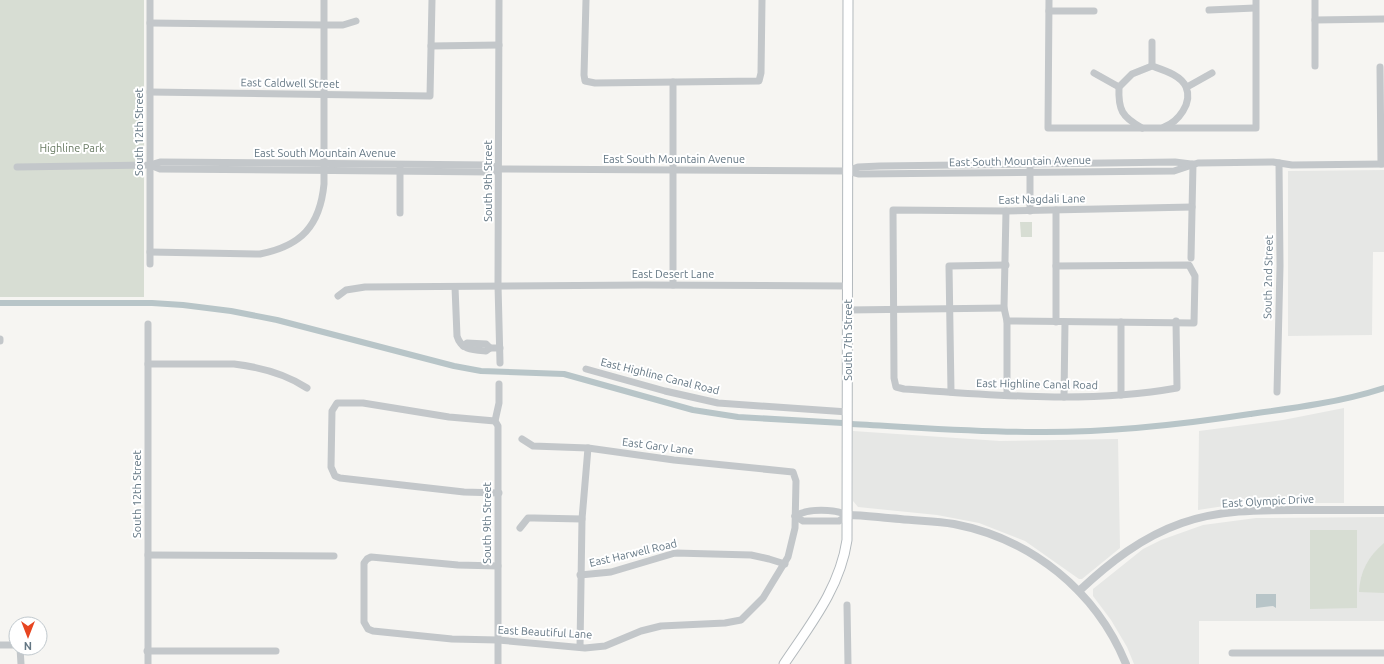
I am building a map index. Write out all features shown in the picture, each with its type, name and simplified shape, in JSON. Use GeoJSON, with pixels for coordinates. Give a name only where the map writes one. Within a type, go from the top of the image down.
{"type":"FeatureCollection","features":[{"type":"Feature","properties":{"kind":"main road","name":"South 7th Street"},"geometry":{"type":"LineString","coordinates":[[784,664],[816,616],[835,582],[845,554],[848,515],[848,0]]}},
{"type":"Feature","properties":{"kind":"street","name":"South 12th Street"},"geometry":{"type":"LineString","coordinates":[[150,0],[150,264]]}},
{"type":"Feature","properties":{"kind":"street"},"geometry":{"type":"LineString","coordinates":[[150,252],[260,254],[278,251],[304,235],[312,224],[323,199],[324,0]]}},
{"type":"Feature","properties":{"kind":"street"},"geometry":{"type":"LineString","coordinates":[[432,0],[431,46],[499,46]]}},
{"type":"Feature","properties":{"kind":"street","name":"South 9th Street"},"geometry":{"type":"LineString","coordinates":[[499,0],[498,286],[500,363]]}},
{"type":"Feature","properties":{"kind":"street"},"geometry":{"type":"LineString","coordinates":[[586,0],[584,75],[585,81],[596,83],[759,82],[761,73],[762,0]]}},
{"type":"Feature","properties":{"kind":"street"},"geometry":{"type":"LineString","coordinates":[[1049,0],[1048,128],[1256,128],[1256,0]]}},
{"type":"Feature","properties":{"kind":"street"},"geometry":{"type":"LineString","coordinates":[[1315,66],[1316,0]]}},
{"type":"Feature","properties":{"kind":"street"},"geometry":{"type":"LineString","coordinates":[[1209,10],[1256,8]]}},
{"type":"Feature","properties":{"kind":"street"},"geometry":{"type":"LineString","coordinates":[[1049,11],[1094,10]]}},
{"type":"Feature","properties":{"kind":"street"},"geometry":{"type":"LineString","coordinates":[[1315,20],[1384,19]]}},
{"type":"Feature","properties":{"kind":"street"},"geometry":{"type":"LineString","coordinates":[[150,23],[343,25],[356,21]]}},
{"type":"Feature","properties":{"kind":"street"},"geometry":{"type":"LineString","coordinates":[[1152,42],[1152,66]]}},
{"type":"Feature","properties":{"kind":"street","name":"East Caldwell Street"},"geometry":{"type":"LineString","coordinates":[[150,92],[430,96],[431,46]]}},
{"type":"Feature","properties":{"kind":"street"},"geometry":{"type":"LineString","coordinates":[[1143,128],[1127,117],[1118,105],[1119,87],[1132,74],[1152,66],[1180,79],[1187,87],[1187,101],[1182,113],[1175,121],[1162,128]]}},
{"type":"Feature","properties":{"kind":"street"},"geometry":{"type":"LineString","coordinates":[[1380,67],[1382,164]]}},
{"type":"Feature","properties":{"kind":"street"},"geometry":{"type":"LineString","coordinates":[[1094,73],[1119,87]]}},
{"type":"Feature","properties":{"kind":"street"},"geometry":{"type":"LineString","coordinates":[[1187,87],[1212,73]]}},
{"type":"Feature","properties":{"kind":"street"},"geometry":{"type":"LineString","coordinates":[[673,82],[673,285]]}},
{"type":"Feature","properties":{"kind":"street","name":"East South Mountain Avenue"},"geometry":{"type":"LineString","coordinates":[[17,167],[150,165],[160,169],[324,167],[400,168],[491,172],[499,169],[673,169],[848,171],[859,174],[1030,168],[1174,171],[1198,163],[1279,162],[1292,165],[1382,164]]}},
{"type":"Feature","properties":{"kind":"street","name":"South 2nd Street"},"geometry":{"type":"LineString","coordinates":[[1277,392],[1280,266],[1279,162]]}},
{"type":"Feature","properties":{"kind":"street"},"geometry":{"type":"LineString","coordinates":[[1191,258],[1193,164]]}},
{"type":"Feature","properties":{"kind":"street"},"geometry":{"type":"LineString","coordinates":[[400,168],[400,212]]}},
{"type":"Feature","properties":{"kind":"street"},"geometry":{"type":"LineString","coordinates":[[1030,168],[1030,211]]}},
{"type":"Feature","properties":{"kind":"street","name":"East Nagdali Lane"},"geometry":{"type":"LineString","coordinates":[[894,310],[893,210],[1030,211],[1192,207]]}},
{"type":"Feature","properties":{"kind":"street"},"geometry":{"type":"LineString","coordinates":[[1056,210],[1056,322]]}},
{"type":"Feature","properties":{"kind":"street"},"geometry":{"type":"LineString","coordinates":[[1006,211],[1004,308],[1007,321],[1007,394]]}},
{"type":"Feature","properties":{"kind":"street"},"geometry":{"type":"LineString","coordinates":[[951,392],[949,266],[1006,265]]}},
{"type":"Feature","properties":{"kind":"street"},"geometry":{"type":"LineString","coordinates":[[1007,321],[1194,323],[1195,276],[1189,265],[1056,266]]}},
{"type":"Feature","properties":{"kind":"street","name":"East Desert Lane"},"geometry":{"type":"LineString","coordinates":[[338,296],[346,290],[365,287],[673,285],[848,286]]}},
{"type":"Feature","properties":{"kind":"street"},"geometry":{"type":"LineString","coordinates":[[455,287],[457,336],[463,346],[468,350],[477,347],[486,351],[490,348],[500,348]]}},
{"type":"Feature","properties":{"kind":"street"},"geometry":{"type":"LineString","coordinates":[[848,310],[950,310],[1004,308]]}},
{"type":"Feature","properties":{"kind":"street","name":"East Highline Canal Road"},"geometry":{"type":"LineString","coordinates":[[894,310],[894,378],[896,387],[904,389],[951,392],[1064,397],[1121,395],[1177,388],[1176,322]]}},
{"type":"Feature","properties":{"kind":"street"},"geometry":{"type":"LineString","coordinates":[[1064,397],[1065,322]]}},
{"type":"Feature","properties":{"kind":"street"},"geometry":{"type":"LineString","coordinates":[[1121,322],[1121,395]]}},
{"type":"Feature","properties":{"kind":"street","name":"South 12th Street"},"geometry":{"type":"LineString","coordinates":[[148,324],[148,664]]}},
{"type":"Feature","properties":{"kind":"street"},"geometry":{"type":"LineString","coordinates":[[148,364],[234,364],[248,366],[294,379],[307,388]]}},
{"type":"Feature","properties":{"kind":"street","name":"East Highline Canal Road"},"geometry":{"type":"LineString","coordinates":[[586,369],[665,391],[718,403],[848,412]]}},
{"type":"Feature","properties":{"kind":"street","name":"South 9th Street"},"geometry":{"type":"LineString","coordinates":[[498,664],[499,493],[498,426],[496,421],[499,403],[499,384]]}},
{"type":"Feature","properties":{"kind":"street"},"geometry":{"type":"LineString","coordinates":[[496,421],[449,417],[363,403],[337,403],[332,411],[331,467],[335,476],[445,490],[499,493]]}},
{"type":"Feature","properties":{"kind":"street","name":"East Gary Lane"},"geometry":{"type":"LineString","coordinates":[[522,439],[533,446],[588,448],[674,460],[793,472],[796,480],[795,516]]}},
{"type":"Feature","properties":{"kind":"street"},"geometry":{"type":"LineString","coordinates":[[580,647],[582,519],[588,448]]}},
{"type":"Feature","properties":{"kind":"street","name":"East Olympic Drive"},"geometry":{"type":"LineString","coordinates":[[1079,591],[1105,568],[1134,546],[1164,531],[1189,521],[1242,511],[1384,510]]}},
{"type":"Feature","properties":{"kind":"street"},"geometry":{"type":"LineString","coordinates":[[795,516],[803,511],[839,512],[848,515],[943,523],[982,531],[1017,545],[1059,572],[1079,591],[1105,624],[1126,664]]}},
{"type":"Feature","properties":{"kind":"street"},"geometry":{"type":"LineString","coordinates":[[815,511],[815,521]]}},
{"type":"Feature","properties":{"kind":"street"},"geometry":{"type":"LineString","coordinates":[[795,516],[804,521],[839,521],[848,515]]}},
{"type":"Feature","properties":{"kind":"street"},"geometry":{"type":"LineString","coordinates":[[784,564],[788,557],[793,539],[795,516]]}},
{"type":"Feature","properties":{"kind":"street"},"geometry":{"type":"LineString","coordinates":[[520,528],[528,518],[582,519]]}},
{"type":"Feature","properties":{"kind":"street","name":"East Harwell Road"},"geometry":{"type":"LineString","coordinates":[[580,575],[594,575],[611,572],[675,553],[751,555],[784,564]]}},
{"type":"Feature","properties":{"kind":"street"},"geometry":{"type":"LineString","coordinates":[[148,555],[334,556]]}},
{"type":"Feature","properties":{"kind":"street","name":"East Beautiful Lane"},"geometry":{"type":"LineString","coordinates":[[498,566],[458,565],[378,557],[367,559],[364,563],[364,622],[368,629],[452,638],[514,641],[580,647],[605,646],[641,631],[661,626],[725,623],[741,620],[763,598],[784,564]]}},
{"type":"Feature","properties":{"kind":"street"},"geometry":{"type":"LineString","coordinates":[[847,605],[848,664]]}},
{"type":"Feature","properties":{"kind":"street"},"geometry":{"type":"LineString","coordinates":[[148,650],[276,651]]}},
{"type":"Feature","properties":{"kind":"street"},"geometry":{"type":"LineString","coordinates":[[1232,653],[1384,653]]}},
{"type":"Feature","properties":{"kind":"shaded area"},"geometry":{"type":"Polygon","coordinates":[[[1384,170],[1384,252],[1373,252],[1372,335],[1288,336],[1288,171],[1384,170]]]}},
{"type":"Feature","properties":{"kind":"shaded area"},"geometry":{"type":"Polygon","coordinates":[[[1344,408],[1344,503],[1244,503],[1198,510],[1199,431],[1283,420],[1344,408]]]}},
{"type":"Feature","properties":{"kind":"shaded area"},"geometry":{"type":"Polygon","coordinates":[[[853,431],[1000,441],[1118,439],[1120,548],[1082,579],[1079,579],[1025,541],[979,523],[937,515],[858,507],[853,501],[853,431]]]}},
{"type":"Feature","properties":{"kind":"shaded area"},"geometry":{"type":"Polygon","coordinates":[[[1384,517],[1384,621],[1199,621],[1199,664],[1134,664],[1127,647],[1111,620],[1093,596],[1093,589],[1143,549],[1161,540],[1203,525],[1256,518],[1384,517]]]}},
{"type":"Feature","properties":{"kind":"shaded area"},"geometry":{"type":"Polygon","coordinates":[[[1256,594],[1276,594],[1276,608],[1273,606],[1256,608],[1256,594]]]}},
{"type":"Feature","properties":{"kind":"green space","name":"Highline Park"},"geometry":{"type":"Polygon","coordinates":[[[0,0],[144,0],[144,297],[0,297],[0,0]]]}},
{"type":"Feature","properties":{"kind":"green space"},"geometry":{"type":"Polygon","coordinates":[[[1020,222],[1032,222],[1032,237],[1021,237],[1020,222]]]}},
{"type":"Feature","properties":{"kind":"green space"},"geometry":{"type":"Polygon","coordinates":[[[1310,530],[1357,530],[1357,608],[1310,609],[1310,530]]]}},
{"type":"Feature","properties":{"kind":"green space"},"geometry":{"type":"Polygon","coordinates":[[[1384,543],[1384,593],[1359,592],[1361,577],[1369,559],[1384,543]]]}},
{"type":"Feature","properties":{"kind":"waterway"},"geometry":{"type":"LineString","coordinates":[[0,303],[152,303],[231,311],[277,320],[454,366],[481,371],[564,374],[693,410],[738,417],[843,423]]}},
{"type":"Feature","properties":{"kind":"waterway"},"geometry":{"type":"LineString","coordinates":[[851,424],[1010,432],[1115,430],[1196,422],[1301,407],[1335,401],[1384,388]]}}]}
